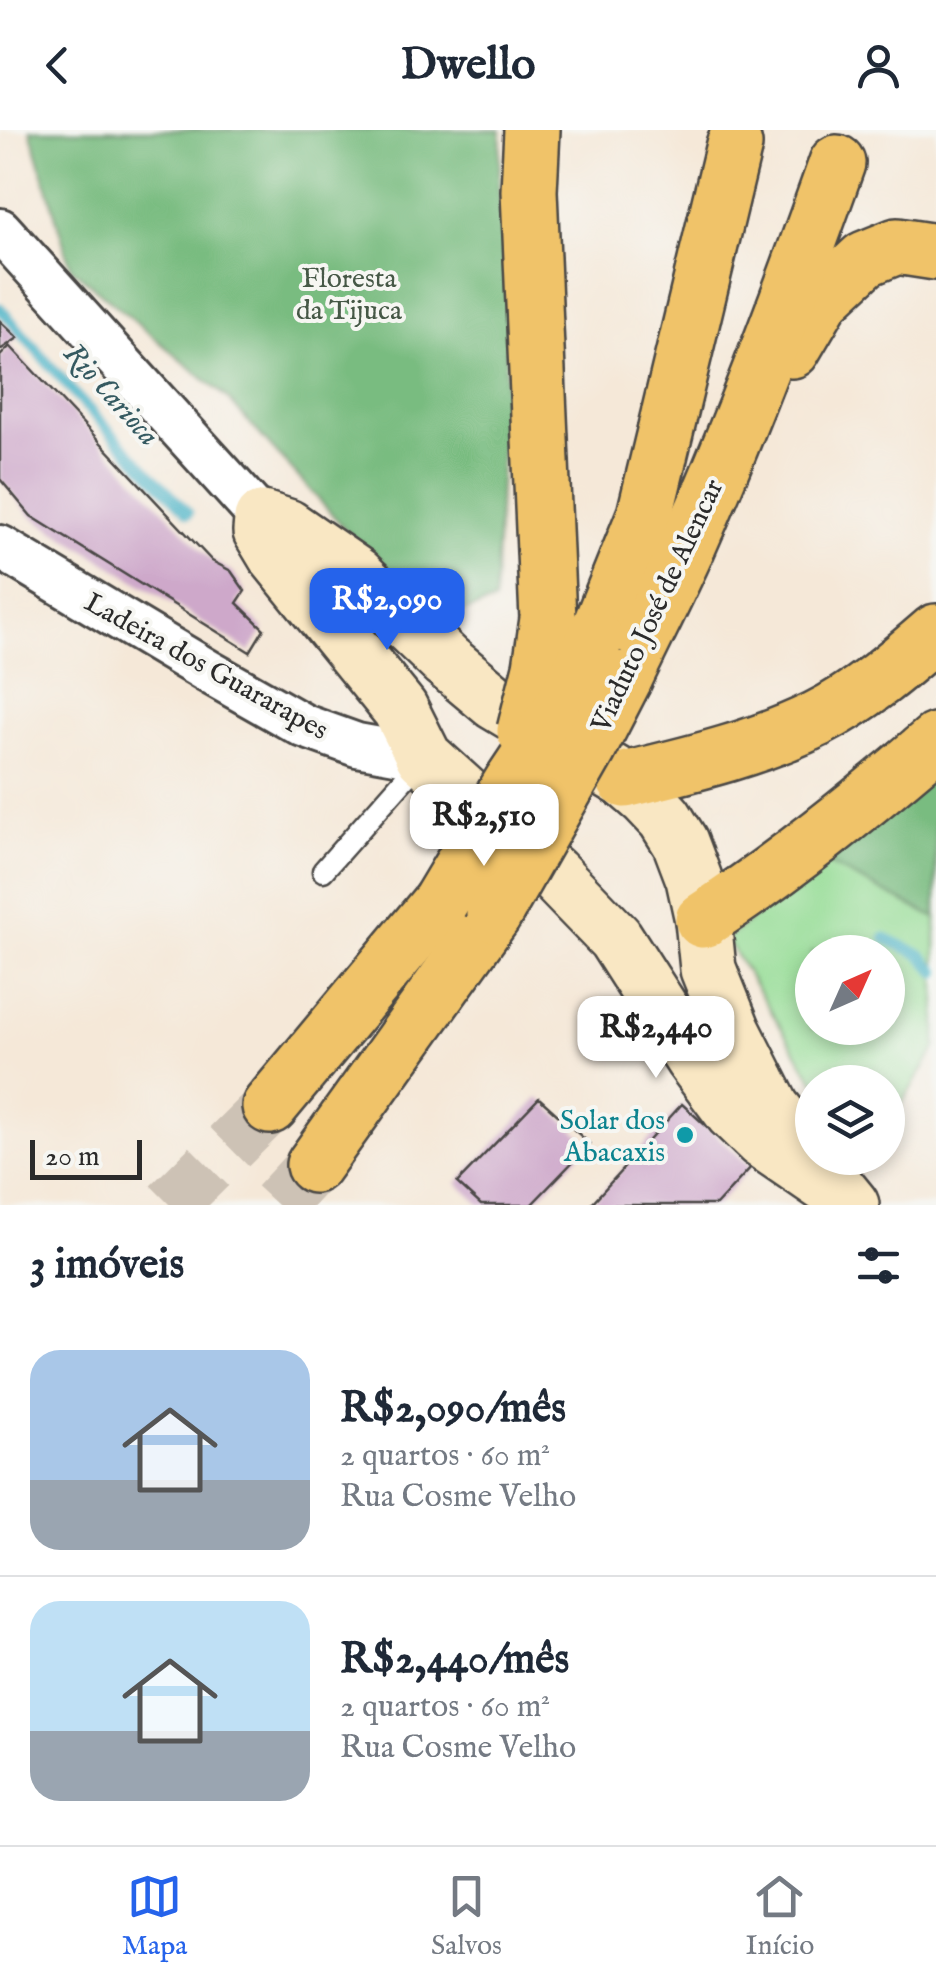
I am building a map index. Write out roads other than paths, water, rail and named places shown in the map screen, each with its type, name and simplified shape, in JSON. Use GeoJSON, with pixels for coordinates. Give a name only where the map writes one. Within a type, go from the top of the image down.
{"type":"FeatureCollection","features":[{"type":"Feature","properties":{"kind":"highway"},"geometry":{"type":"LineString","coordinates":[[532,130],[529,191],[589,646]]}},
{"type":"Feature","properties":{"kind":"highway","name":"Viaduto José de Alencar"},"geometry":{"type":"LineString","coordinates":[[270,1106],[440,902],[566,701],[646,516],[734,146]]}},
{"type":"Feature","properties":{"kind":"highway","name":"Viaduto José de Alencar"},"geometry":{"type":"LineString","coordinates":[[314,1165],[494,914],[588,749],[589,646],[686,551],[794,282],[837,163]]}},
{"type":"Feature","properties":{"kind":"highway"},"geometry":{"type":"LineString","coordinates":[[721,468],[822,299],[865,259],[896,246],[936,252]]}},
{"type":"Feature","properties":{"kind":"highway"},"geometry":{"type":"LineString","coordinates":[[625,780],[746,750],[819,718],[871,686],[936,632]]}},
{"type":"Feature","properties":{"kind":"highway"},"geometry":{"type":"LineString","coordinates":[[704,920],[744,894],[936,742]]}},
{"type":"Feature","properties":{"kind":"main road"},"geometry":{"type":"LineString","coordinates":[[262,519],[299,534],[355,574],[494,702],[625,780],[648,798],[680,842],[694,879],[704,920],[708,970],[732,1032],[772,1108],[846,1200],[760,1140],[733,1113],[692,1058],[615,938],[554,874],[424,757],[400,709],[276,556],[261,530],[262,519]]}},
{"type":"Feature","properties":{"kind":"main road"},"geometry":{"type":"LineString","coordinates":[[400,709],[424,676],[446,661]]}},
{"type":"Feature","properties":{"kind":"main road"},"geometry":{"type":"LineString","coordinates":[[424,757],[448,726],[494,702]]}},
{"type":"Feature","properties":{"kind":"main road"},"geometry":{"type":"LineString","coordinates":[[554,874],[557,846],[578,806],[598,790],[625,780]]}},
{"type":"Feature","properties":{"kind":"main road"},"geometry":{"type":"LineString","coordinates":[[615,938],[642,943],[659,941],[677,936],[704,920]]}},
{"type":"Feature","properties":{"kind":"street"},"geometry":{"type":"LineString","coordinates":[[0,230],[262,519]]}},
{"type":"Feature","properties":{"kind":"street","name":"Ladeira dos Guararapes"},"geometry":{"type":"LineString","coordinates":[[0,547],[304,726],[357,745],[424,757]]}},
{"type":"Feature","properties":{"kind":"lane"},"geometry":{"type":"LineString","coordinates":[[323,871],[424,757]]}},
{"type":"Feature","properties":{"kind":"waterway","name":"Rio Carioca"},"geometry":{"type":"LineString","coordinates":[[0,308],[78,398],[188,513]]}},
{"type":"Feature","properties":{"kind":"waterway","name":"Rio Carioca"},"geometry":{"type":"LineString","coordinates":[[905,947],[921,955],[936,972]]}},
{"type":"Feature","properties":{"kind":"tunnel"},"geometry":{"type":"LineString","coordinates":[[170,1205],[270,1106]]}},
{"type":"Feature","properties":{"kind":"tunnel"},"geometry":{"type":"LineString","coordinates":[[277,1205],[314,1165]]}},
{"type":"Feature","properties":{"kind":"place","name":"Solar dos Abacaxis"},"geometry":{"type":"Point","coordinates":[685,1135]}},
{"type":"Feature","properties":{"kind":"park label","name":"Floresta da Tijuca"},"geometry":{"type":"Point","coordinates":[349,293]}}]}
